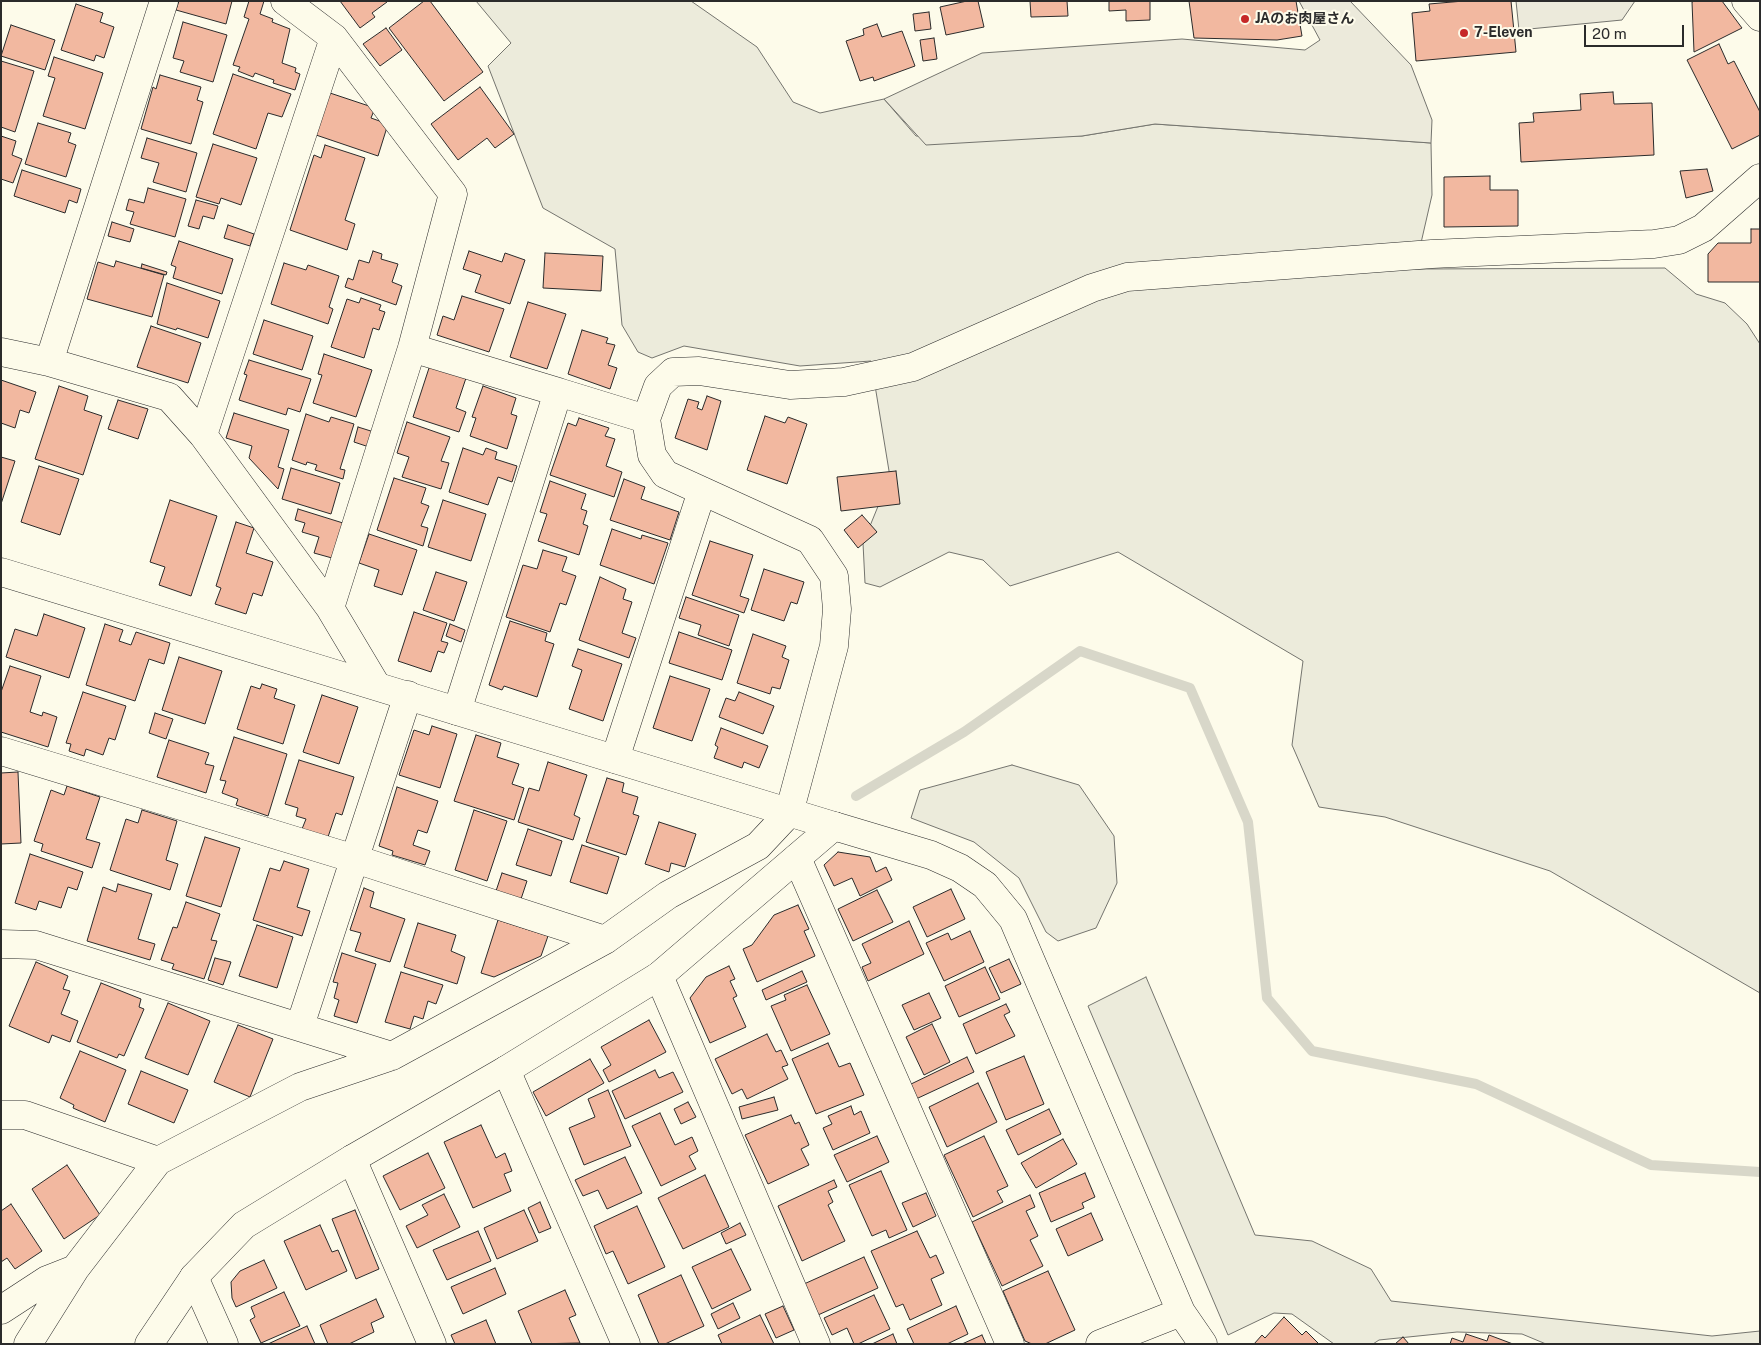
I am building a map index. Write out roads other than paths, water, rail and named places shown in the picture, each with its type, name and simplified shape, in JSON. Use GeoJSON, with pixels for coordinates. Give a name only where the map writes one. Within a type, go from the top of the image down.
{"type":"FeatureCollection","features":[{"type":"Feature","properties":{"kind":"street"},"geometry":{"type":"LineString","coordinates":[[49,362],[164,1]]}},
{"type":"Feature","properties":{"kind":"street"},"geometry":{"type":"LineString","coordinates":[[285,1],[334,38],[453,194],[412,348],[330,608]]}},
{"type":"Feature","properties":{"kind":"street"},"geometry":{"type":"LineString","coordinates":[[1746,1],[1760,17]]}},
{"type":"Feature","properties":{"kind":"street"},"geometry":{"type":"LineString","coordinates":[[203,435],[334,38]]}},
{"type":"Feature","properties":{"kind":"street"},"geometry":{"type":"LineString","coordinates":[[28,1344],[75,1268],[158,1161],[300,1087],[392,1056],[605,940],[668,895],[758,846],[788,813],[834,646],[837,609],[834,576],[810,540],[665,474],[652,455],[646,419],[658,386],[673,372],[699,371],[790,385],[844,382],[913,367],[1092,288],[1127,277],[1432,254],[1654,244],[1679,240],[1703,228],[1760,178]]}},
{"type":"Feature","properties":{"kind":"street"},"geometry":{"type":"LineString","coordinates":[[412,348],[646,419]]}},
{"type":"Feature","properties":{"kind":"street"},"geometry":{"type":"LineString","coordinates":[[1,352],[49,362],[168,397],[203,435],[330,608],[376,685]]}},
{"type":"Feature","properties":{"kind":"street"},"geometry":{"type":"LineString","coordinates":[[457,711],[558,392]]}},
{"type":"Feature","properties":{"kind":"street"},"geometry":{"type":"LineString","coordinates":[[615,759],[702,491]]}},
{"type":"Feature","properties":{"kind":"street"},"geometry":{"type":"LineString","coordinates":[[1,572],[931,855],[960,868],[986,886],[1013,919],[1181,1312],[1203,1344]]}},
{"type":"Feature","properties":{"kind":"street"},"geometry":{"type":"LineString","coordinates":[[300,1026],[408,696]]}},
{"type":"Feature","properties":{"kind":"street"},"geometry":{"type":"LineString","coordinates":[[1,751],[354,859],[605,940]]}},
{"type":"Feature","properties":{"kind":"street"},"geometry":{"type":"LineString","coordinates":[[149,1344],[194,1277],[244,1225],[352,1159],[506,1070],[659,976],[834,826]]}},
{"type":"Feature","properties":{"kind":"street"},"geometry":{"type":"LineString","coordinates":[[797,858],[1010,1344]]}},
{"type":"Feature","properties":{"kind":"street"},"geometry":{"type":"LineString","coordinates":[[1,944],[36,945],[392,1056]]}},
{"type":"Feature","properties":{"kind":"street"},"geometry":{"type":"LineString","coordinates":[[659,976],[816,1344]]}},
{"type":"Feature","properties":{"kind":"street"},"geometry":{"type":"LineString","coordinates":[[506,1070],[626,1344]]}},
{"type":"Feature","properties":{"kind":"street"},"geometry":{"type":"LineString","coordinates":[[1,1115],[25,1115],[158,1161]]}},
{"type":"Feature","properties":{"kind":"street"},"geometry":{"type":"LineString","coordinates":[[352,1159],[432,1344]]}},
{"type":"Feature","properties":{"kind":"street"},"geometry":{"type":"LineString","coordinates":[[1,1310],[47,1280],[75,1268]]}},
{"type":"Feature","properties":{"kind":"street"},"geometry":{"type":"LineString","coordinates":[[194,1277],[224,1344]]}},
{"type":"Feature","properties":{"kind":"street"},"geometry":{"type":"LineString","coordinates":[[1100,1344],[1181,1312]]}},
{"type":"Feature","properties":{"kind":"street"},"geometry":{"type":"LineString","coordinates":[[1181,1312],[1184,1344]]}},
{"type":"Feature","properties":{"kind":"waterway"},"geometry":{"type":"LineString","coordinates":[[856,796],[964,732],[1080,651],[1190,688],[1248,822],[1267,998],[1312,1051],[1476,1084],[1651,1165],[1760,1172]]}},
{"type":"Feature","properties":{"kind":"place","name":"JAのお肉屋さん"},"geometry":{"type":"Point","coordinates":[1245,19]}},
{"type":"Feature","properties":{"kind":"place","name":"7-Eleven"},"geometry":{"type":"Point","coordinates":[1464,33]}}]}
